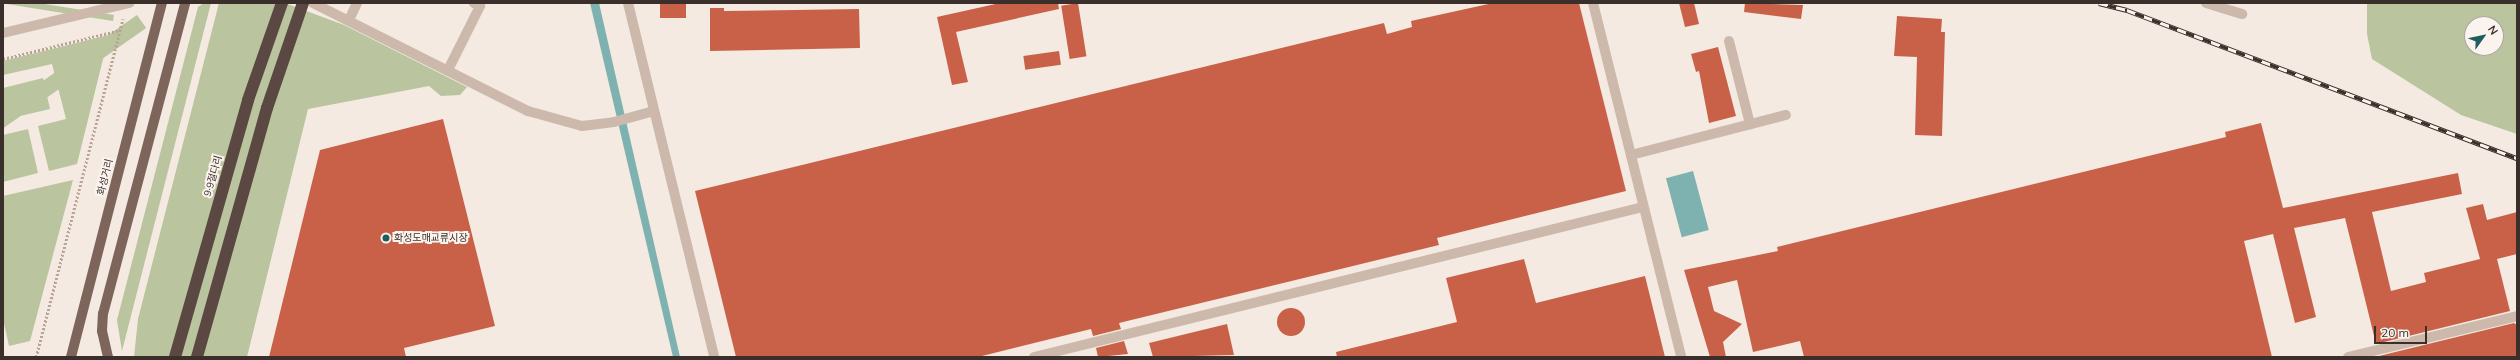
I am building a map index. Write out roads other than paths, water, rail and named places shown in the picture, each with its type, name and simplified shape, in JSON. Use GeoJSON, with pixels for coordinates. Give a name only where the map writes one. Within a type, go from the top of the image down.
{"type":"FeatureCollection","features":[{"type":"Feature","properties":{"kind":"highway","name":"9·9절다리"},"geometry":{"type":"LineString","coordinates":[[175,357],[248,100],[282,3]]}},
{"type":"Feature","properties":{"kind":"highway"},"geometry":{"type":"LineString","coordinates":[[197,357],[267,108],[303,3]]}},
{"type":"Feature","properties":{"kind":"main road","name":"화성거리"},"geometry":{"type":"LineString","coordinates":[[71,357],[162,3]]}},
{"type":"Feature","properties":{"kind":"main road"},"geometry":{"type":"LineString","coordinates":[[108,357],[102,331],[103,314],[185,3]]}},
{"type":"Feature","properties":{"kind":"street"},"geometry":{"type":"LineString","coordinates":[[3,33],[128,3]]}},
{"type":"Feature","properties":{"kind":"street"},"geometry":{"type":"LineString","coordinates":[[313,3],[528,111],[582,126],[614,122],[654,111]]}},
{"type":"Feature","properties":{"kind":"street"},"geometry":{"type":"LineString","coordinates":[[349,20],[358,3]]}},
{"type":"Feature","properties":{"kind":"street"},"geometry":{"type":"LineString","coordinates":[[448,70],[480,6],[474,3]]}},
{"type":"Feature","properties":{"kind":"street"},"geometry":{"type":"LineString","coordinates":[[628,3],[714,357]]}},
{"type":"Feature","properties":{"kind":"street"},"geometry":{"type":"LineString","coordinates":[[1593,3],[1639,153],[1643,207],[1681,357]]}},
{"type":"Feature","properties":{"kind":"street"},"geometry":{"type":"LineString","coordinates":[[2206,3],[2242,14]]}},
{"type":"Feature","properties":{"kind":"street"},"geometry":{"type":"LineString","coordinates":[[1729,41],[1750,124]]}},
{"type":"Feature","properties":{"kind":"street"},"geometry":{"type":"LineString","coordinates":[[1639,153],[1786,115]]}},
{"type":"Feature","properties":{"kind":"street"},"geometry":{"type":"LineString","coordinates":[[1034,357],[1643,207]]}},
{"type":"Feature","properties":{"kind":"street"},"geometry":{"type":"LineString","coordinates":[[2348,357],[2517,316]]}},
{"type":"Feature","properties":{"kind":"water"},"geometry":{"type":"Polygon","coordinates":[[[590,3],[599,3],[680,357],[673,357],[590,3]]]}},
{"type":"Feature","properties":{"kind":"water"},"geometry":{"type":"Polygon","coordinates":[[[1693,171],[1709,230],[1682,237],[1666,178],[1693,171]]]}},
{"type":"Feature","properties":{"kind":"railway"},"geometry":{"type":"LineString","coordinates":[[2099,3],[2127,10],[2517,158]]}},
{"type":"Feature","properties":{"kind":"place","name":"화성도매교류시장"},"geometry":{"type":"Point","coordinates":[386,238]}}]}
